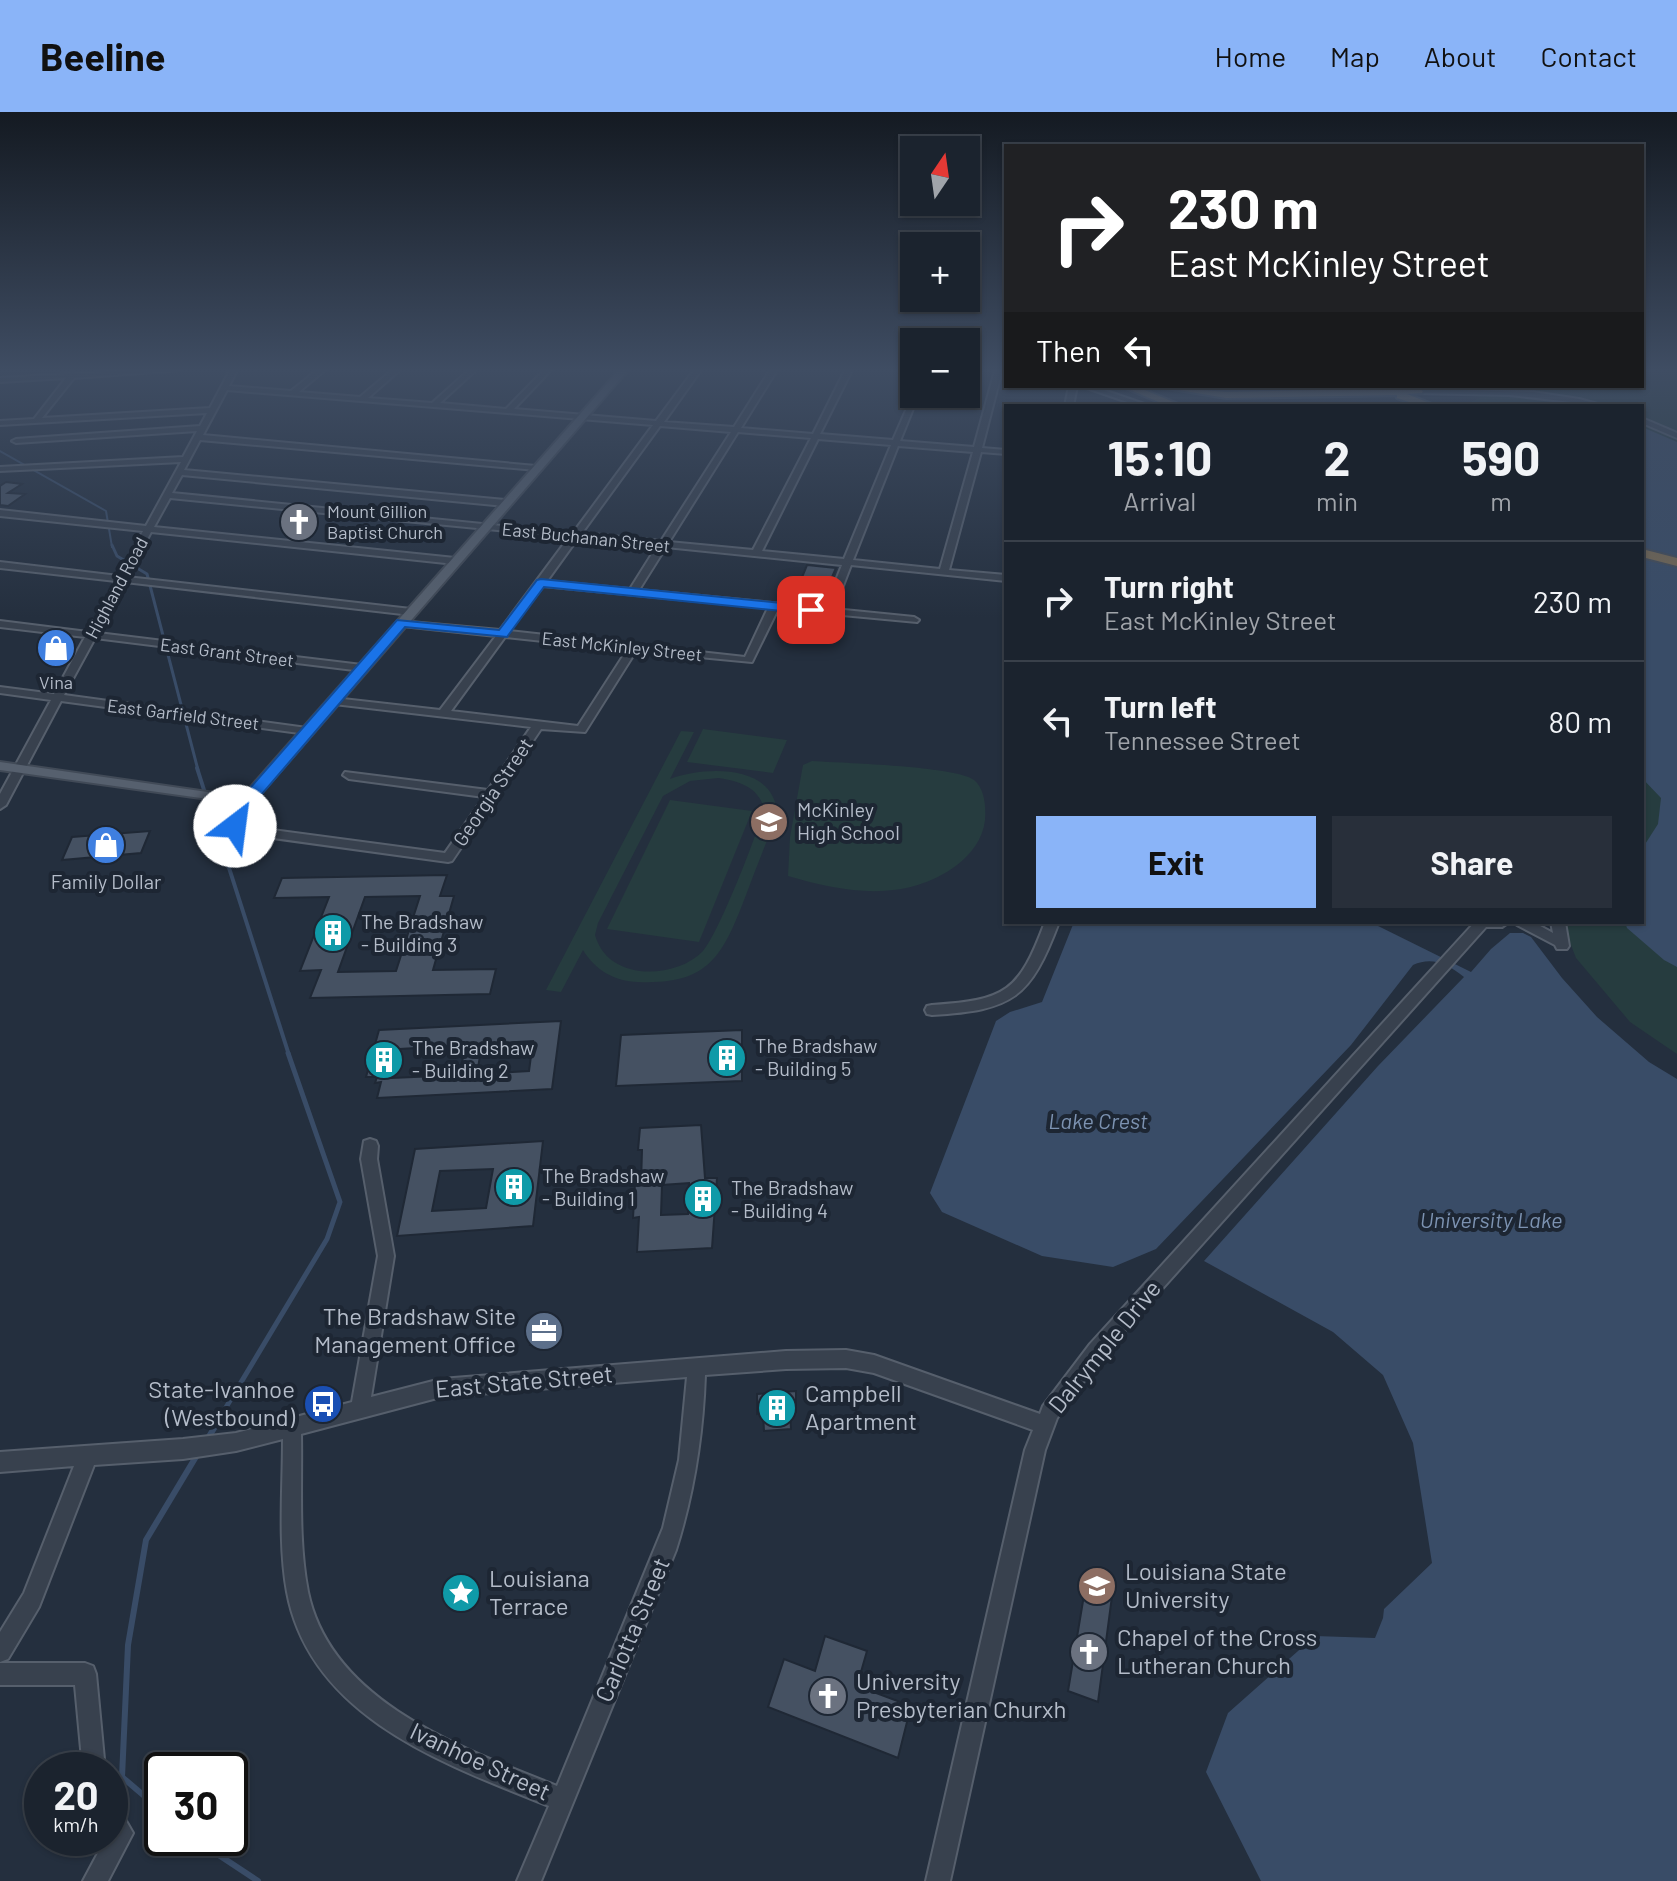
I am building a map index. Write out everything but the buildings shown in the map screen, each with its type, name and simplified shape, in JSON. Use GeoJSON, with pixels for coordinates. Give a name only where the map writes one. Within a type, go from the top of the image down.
{"type":"FeatureCollection","features":[{"type":"Feature","properties":{"kind":"highway"},"geometry":{"type":"LineString","coordinates":[[1644,543],[1677,551]]}},
{"type":"Feature","properties":{"kind":"highway"},"geometry":{"type":"LineString","coordinates":[[1644,554],[1677,562]]}},
{"type":"Feature","properties":{"kind":"main road"},"geometry":{"type":"LineString","coordinates":[[0,766],[246,802],[550,453]]}},
{"type":"Feature","properties":{"kind":"street","name":"Highland Road"},"geometry":{"type":"LineString","coordinates":[[0,805],[190,453]]}},
{"type":"Feature","properties":{"kind":"street"},"geometry":{"type":"LineString","coordinates":[[368,453],[536,468]]}},
{"type":"Feature","properties":{"kind":"street"},"geometry":{"type":"LineString","coordinates":[[444,713],[638,453]]}},
{"type":"Feature","properties":{"kind":"street"},"geometry":{"type":"LineString","coordinates":[[632,593],[723,453]]}},
{"type":"Feature","properties":{"kind":"street"},"geometry":{"type":"LineString","coordinates":[[756,554],[808,453]]}},
{"type":"Feature","properties":{"kind":"street"},"geometry":{"type":"LineString","coordinates":[[828,612],[893,453]]}},
{"type":"Feature","properties":{"kind":"street"},"geometry":{"type":"LineString","coordinates":[[944,572],[976,453]]}},
{"type":"Feature","properties":{"kind":"street"},"geometry":{"type":"LineString","coordinates":[[0,469],[186,459]]}},
{"type":"Feature","properties":{"kind":"street"},"geometry":{"type":"LineString","coordinates":[[179,472],[505,503]]}},
{"type":"Feature","properties":{"kind":"street","name":"East Buchanan Street"},"geometry":{"type":"LineString","coordinates":[[167,495],[1004,578]]}},
{"type":"Feature","properties":{"kind":"street"},"geometry":{"type":"LineString","coordinates":[[0,513],[455,561]]}},
{"type":"Feature","properties":{"kind":"street","name":"East McKinley Street"},"geometry":{"type":"LineString","coordinates":[[0,565],[123,576],[136,581],[406,617],[503,634],[748,660],[774,607]]}},
{"type":"Feature","properties":{"kind":"street"},"geometry":{"type":"LineString","coordinates":[[541,583],[914,620]]}},
{"type":"Feature","properties":{"kind":"street","name":"East Grant Street"},"geometry":{"type":"LineString","coordinates":[[0,624],[362,668]]}},
{"type":"Feature","properties":{"kind":"street"},"geometry":{"type":"LineString","coordinates":[[334,701],[581,730],[633,648]]}},
{"type":"Feature","properties":{"kind":"street","name":"East Garfield Street"},"geometry":{"type":"LineString","coordinates":[[0,690],[307,731]]}},
{"type":"Feature","properties":{"kind":"street","name":"Georgia Street"},"geometry":{"type":"LineString","coordinates":[[237,829],[448,858],[538,725]]}},
{"type":"Feature","properties":{"kind":"street"},"geometry":{"type":"LineString","coordinates":[[349,775],[491,794]]}},
{"type":"Feature","properties":{"kind":"street"},"geometry":{"type":"LineString","coordinates":[[243,848],[236,814],[246,802]]}},
{"type":"Feature","properties":{"kind":"street"},"geometry":{"type":"LineString","coordinates":[[932,1010],[979,1006],[1014,991],[1032,975],[1051,924]]}},
{"type":"Feature","properties":{"kind":"street","name":"Dalrymple Drive"},"geometry":{"type":"LineString","coordinates":[[938,1881],[1035,1450],[1050,1412],[1096,1350],[1481,924]]}},
{"type":"Feature","properties":{"kind":"street"},"geometry":{"type":"LineString","coordinates":[[1526,924],[1555,940]]}},
{"type":"Feature","properties":{"kind":"street"},"geometry":{"type":"LineString","coordinates":[[1543,924],[1562,946],[1558,924]]}},
{"type":"Feature","properties":{"kind":"street"},"geometry":{"type":"LineString","coordinates":[[360,1408],[386,1256],[369,1159],[370,1146]]}},
{"type":"Feature","properties":{"kind":"street","name":"East State Street"},"geometry":{"type":"LineString","coordinates":[[0,1462],[183,1449],[236,1442],[441,1388],[786,1360],[859,1361],[1044,1425]]}},
{"type":"Feature","properties":{"kind":"street","name":"Carlotta Street"},"geometry":{"type":"LineString","coordinates":[[529,1881],[681,1508],[694,1433],[696,1368]]}},
{"type":"Feature","properties":{"kind":"street","name":"Ivanhoe Street"},"geometry":{"type":"LineString","coordinates":[[292,1428],[298,1595],[316,1641],[338,1675],[396,1723],[449,1753],[562,1800]]}},
{"type":"Feature","properties":{"kind":"street"},"geometry":{"type":"LineString","coordinates":[[0,1651],[32,1600],[88,1456]]}},
{"type":"Feature","properties":{"kind":"street"},"geometry":{"type":"LineString","coordinates":[[0,1674],[85,1674],[92,1752]]}},
{"type":"Feature","properties":{"kind":"street"},"geometry":{"type":"LineString","coordinates":[[95,1881],[109,1856]]}},
{"type":"Feature","properties":{"kind":"green space"},"geometry":{"type":"Polygon","coordinates":[[[1644,453],[1677,453],[1677,1054],[1630,1022],[1576,958],[1563,924],[1644,924],[1644,453]]]}},
{"type":"Feature","properties":{"kind":"green space"},"geometry":{"type":"Polygon","coordinates":[[[703,729],[787,740],[773,773],[687,762],[703,729]]]}},
{"type":"Feature","properties":{"kind":"green space"},"geometry":{"type":"Polygon","coordinates":[[[681,731],[694,732],[670,779],[719,771],[752,777],[765,786],[774,798],[777,815],[730,934],[710,962],[698,972],[682,978],[638,982],[606,973],[583,950],[561,992],[546,990],[681,731]],[[718,778],[690,781],[663,796],[598,923],[595,935],[605,954],[614,962],[643,971],[671,969],[696,957],[710,941],[737,883],[764,808],[752,790],[740,783],[718,778]]]}},
{"type":"Feature","properties":{"kind":"green space"},"geometry":{"type":"Polygon","coordinates":[[[812,761],[922,768],[963,775],[974,780],[983,793],[985,815],[982,834],[957,865],[937,877],[896,890],[854,890],[788,876],[790,837],[803,765],[812,761]]]}},
{"type":"Feature","properties":{"kind":"green space"},"geometry":{"type":"Polygon","coordinates":[[[670,800],[752,811],[699,942],[607,929],[670,800]]]}},
{"type":"Feature","properties":{"kind":"water"},"geometry":{"type":"Polygon","coordinates":[[[1644,453],[1677,453],[1677,967],[1664,960],[1626,924],[1644,924],[1644,846],[1658,824],[1661,798],[1644,780],[1644,453]]]}},
{"type":"Feature","properties":{"kind":"water","name":"University Lake"},"geometry":{"type":"Polygon","coordinates":[[[1073,924],[1374,924],[1471,972],[1510,933],[1523,933],[1531,937],[1597,1017],[1649,1062],[1677,1079],[1677,1881],[1261,1881],[1206,1772],[1228,1713],[1315,1636],[1375,1638],[1384,1609],[1432,1563],[1413,1443],[1383,1375],[1333,1332],[1204,1261],[1378,1066],[1464,977],[1440,963],[1427,961],[1413,965],[1351,1045],[1156,1249],[1113,1267],[1042,1256],[942,1212],[930,1193],[996,1021],[1010,1012],[1042,1002],[1073,924]]]}},
{"type":"Feature","properties":{"kind":"waterway"},"geometry":{"type":"LineString","coordinates":[[3,453],[106,511],[112,547]]}},
{"type":"Feature","properties":{"kind":"waterway"},"geometry":{"type":"LineString","coordinates":[[112,545],[117,556],[147,574],[198,770]]}},
{"type":"Feature","properties":{"kind":"waterway"},"geometry":{"type":"LineString","coordinates":[[197,768],[289,1055]]}},
{"type":"Feature","properties":{"kind":"waterway"},"geometry":{"type":"LineString","coordinates":[[219,1419],[327,1239],[340,1202],[288,1053]]}},
{"type":"Feature","properties":{"kind":"waterway"},"geometry":{"type":"LineString","coordinates":[[208,1438],[221,1417]]}},
{"type":"Feature","properties":{"kind":"waterway"},"geometry":{"type":"LineString","coordinates":[[144,1796],[122,1777],[128,1645],[146,1540],[197,1455]]}},
{"type":"Feature","properties":{"kind":"waterway"},"geometry":{"type":"LineString","coordinates":[[220,1856],[258,1881]]}},
{"type":"Feature","properties":{"kind":"place","name":"Mount Gillion Baptist Church"},"geometry":{"type":"Point","coordinates":[299,522]}},
{"type":"Feature","properties":{"kind":"place","name":"Vina"},"geometry":{"type":"Point","coordinates":[56,648]}},
{"type":"Feature","properties":{"kind":"place","name":"McKinley High School"},"geometry":{"type":"Point","coordinates":[769,822]}},
{"type":"Feature","properties":{"kind":"place","name":"Family Dollar"},"geometry":{"type":"Point","coordinates":[106,845]}},
{"type":"Feature","properties":{"kind":"place","name":"The Bradshaw - Building 3"},"geometry":{"type":"Point","coordinates":[333,933]}},
{"type":"Feature","properties":{"kind":"place","name":"The Bradshaw - Building 5"},"geometry":{"type":"Point","coordinates":[727,1058]}},
{"type":"Feature","properties":{"kind":"place","name":"The Bradshaw - Building 2"},"geometry":{"type":"Point","coordinates":[384,1060]}},
{"type":"Feature","properties":{"kind":"place","name":"The Bradshaw - Building 1"},"geometry":{"type":"Point","coordinates":[514,1187]}},
{"type":"Feature","properties":{"kind":"place","name":"The Bradshaw - Building 4"},"geometry":{"type":"Point","coordinates":[703,1199]}},
{"type":"Feature","properties":{"kind":"place","name":"The Bradshaw Site Management Office"},"geometry":{"type":"Point","coordinates":[544,1331]}},
{"type":"Feature","properties":{"kind":"place","name":"State-Ivanhoe (Westbound)"},"geometry":{"type":"Point","coordinates":[323,1404]}},
{"type":"Feature","properties":{"kind":"place","name":"Campbell Apartment"},"geometry":{"type":"Point","coordinates":[777,1408]}},
{"type":"Feature","properties":{"kind":"place","name":"Louisiana State University"},"geometry":{"type":"Point","coordinates":[1097,1586]}},
{"type":"Feature","properties":{"kind":"place","name":"Louisiana Terrace"},"geometry":{"type":"Point","coordinates":[461,1593]}},
{"type":"Feature","properties":{"kind":"place","name":"Chapel of the Cross Lutheran Church"},"geometry":{"type":"Point","coordinates":[1089,1652]}},
{"type":"Feature","properties":{"kind":"place","name":"University Presbyterian Churxh"},"geometry":{"type":"Point","coordinates":[828,1696]}},
{"type":"Feature","properties":{"kind":"route"},"geometry":{"type":"LineString","coordinates":[[235,826],[236,814],[402,623],[503,634],[541,583],[811,610]]}},
{"type":"Feature","properties":{"kind":"water label","name":"Lake Crest"},"geometry":{"type":"Point","coordinates":[1098,1121]}}]}
